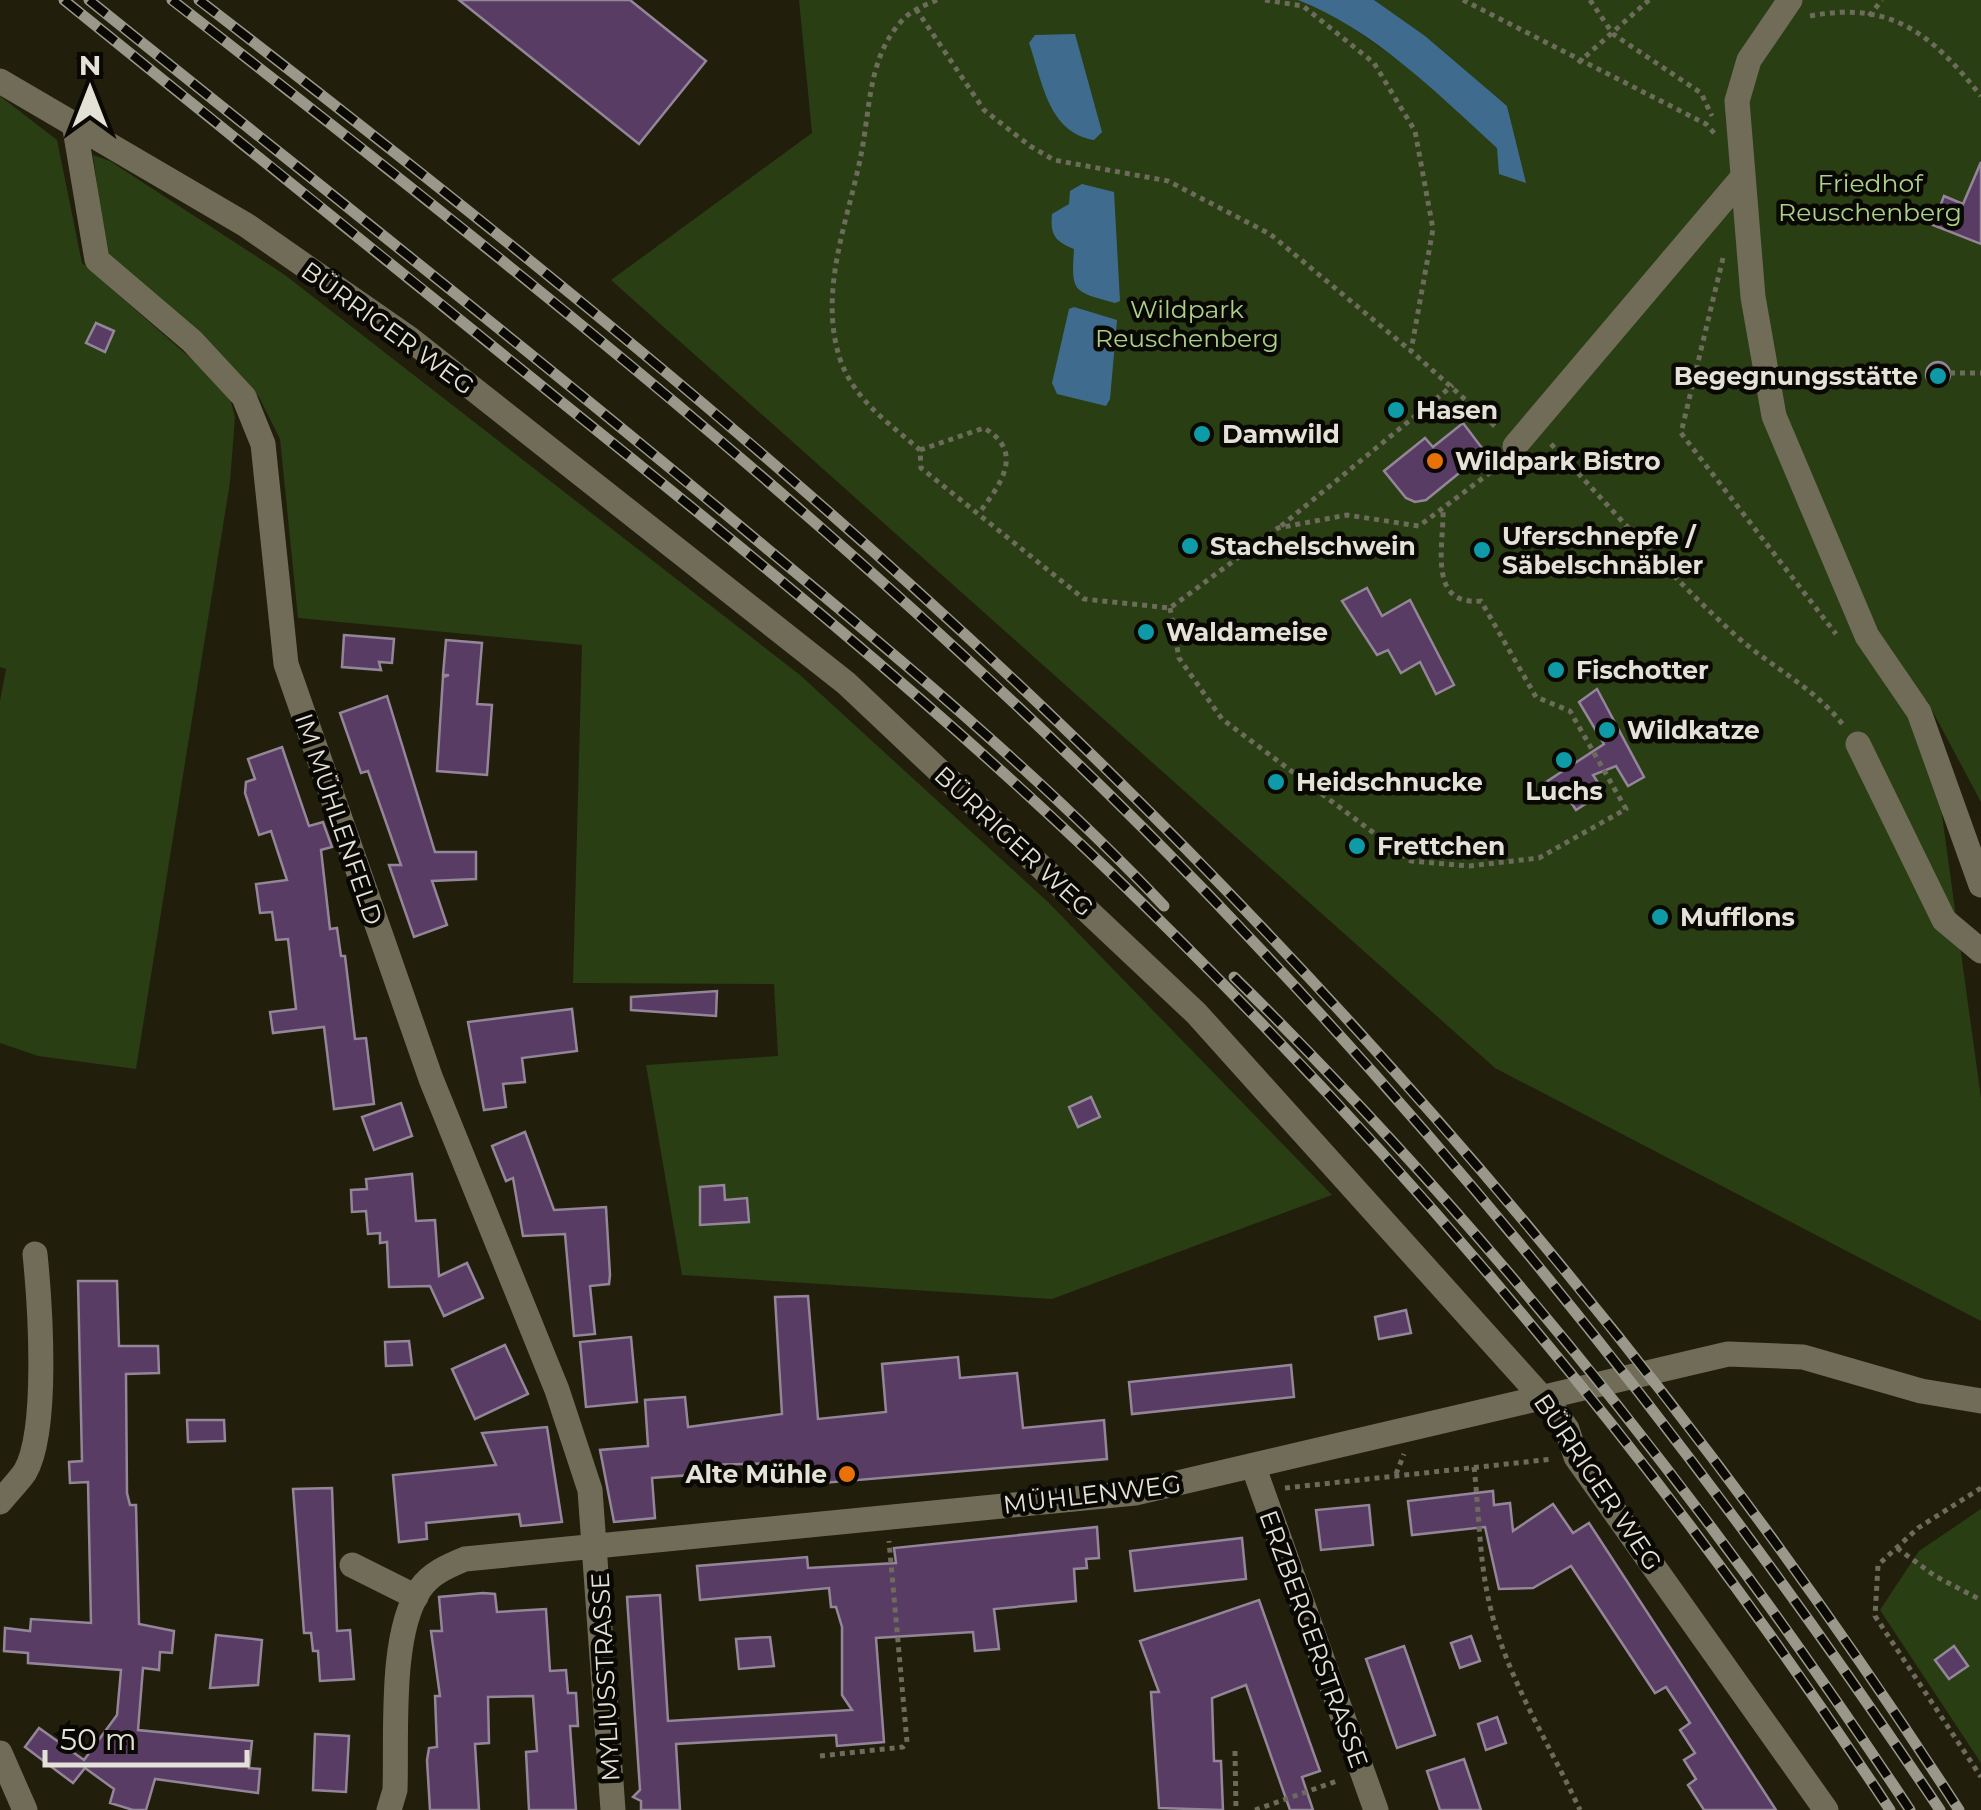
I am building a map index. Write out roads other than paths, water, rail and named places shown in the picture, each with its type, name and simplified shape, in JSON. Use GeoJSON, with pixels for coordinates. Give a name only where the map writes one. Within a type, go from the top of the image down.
{"type":"FeatureCollection","features":[{"type":"Feature","properties":{"kind":"street"},"geometry":{"type":"LineString","coordinates":[[1790,0],[1749,60],[1737,101],[1753,297],[1774,416],[1867,636],[1918,712],[1981,885]]}},
{"type":"Feature","properties":{"kind":"street","name":"BÜRRIGER WEG"},"geometry":{"type":"LineString","coordinates":[[0,81],[75,129],[246,226],[410,339],[846,683],[1196,1013],[1556,1413],[1567,1428],[1576,1457],[1826,1810]]}},
{"type":"Feature","properties":{"kind":"street","name":"IM MÜHLENFELD"},"geometry":{"type":"LineString","coordinates":[[75,129],[96,260],[192,342],[244,396],[263,444],[286,664],[431,1079],[557,1390],[590,1490],[597,1543]]}},
{"type":"Feature","properties":{"kind":"street"},"geometry":{"type":"LineString","coordinates":[[1516,446],[1742,178]]}},
{"type":"Feature","properties":{"kind":"street"},"geometry":{"type":"LineString","coordinates":[[1858,744],[1944,920],[1981,951]]}},
{"type":"Feature","properties":{"kind":"street"},"geometry":{"type":"LineString","coordinates":[[0,1502],[27,1469],[40,1404],[41,1312],[35,1254]]}},
{"type":"Feature","properties":{"kind":"street","name":"MÜHLENWEG"},"geometry":{"type":"LineString","coordinates":[[416,1598],[441,1569],[465,1559],[1257,1480],[1524,1398],[1728,1354],[1803,1357],[1921,1391],[1981,1401]]}},
{"type":"Feature","properties":{"kind":"street","name":"ERZBERGERSTRASSE"},"geometry":{"type":"LineString","coordinates":[[1257,1480],[1376,1810]]}},
{"type":"Feature","properties":{"kind":"street","name":"MYLIUSSTRASSE"},"geometry":{"type":"LineString","coordinates":[[597,1543],[613,1810]]}},
{"type":"Feature","properties":{"kind":"street"},"geometry":{"type":"LineString","coordinates":[[352,1565],[416,1598],[402,1638],[395,1790],[389,1810]]}},
{"type":"Feature","properties":{"kind":"street"},"geometry":{"type":"LineString","coordinates":[[0,1753],[25,1810]]}},
{"type":"Feature","properties":{"kind":"water"},"geometry":{"type":"Polygon","coordinates":[[[1298,0],[1374,0],[1425,36],[1507,106],[1526,183],[1499,174],[1497,148],[1404,65],[1326,12],[1298,0]]]}},
{"type":"Feature","properties":{"kind":"water"},"geometry":{"type":"Polygon","coordinates":[[[1075,34],[1102,132],[1094,140],[1066,127],[1057,116],[1029,43],[1035,35],[1075,34]]]}},
{"type":"Feature","properties":{"kind":"water"},"geometry":{"type":"Polygon","coordinates":[[[1082,184],[1114,192],[1120,301],[1115,303],[1078,288],[1073,274],[1074,249],[1058,240],[1053,232],[1052,214],[1069,204],[1070,191],[1082,184]]]}},
{"type":"Feature","properties":{"kind":"water"},"geometry":{"type":"Polygon","coordinates":[[[1074,307],[1117,320],[1110,399],[1106,406],[1057,394],[1052,383],[1069,309],[1074,307]]]}},
{"type":"Feature","properties":{"kind":"railway"},"geometry":{"type":"LineString","coordinates":[[64,0],[840,630],[1045,811],[1219,980],[1325,1090],[1527,1320],[1716,1560],[1890,1810]]}},
{"type":"Feature","properties":{"kind":"railway"},"geometry":{"type":"LineString","coordinates":[[89,0],[598,409],[868,633],[1020,765],[1164,906]]}},
{"type":"Feature","properties":{"kind":"railway"},"geometry":{"type":"LineString","coordinates":[[172,0],[671,399],[912,609],[1144,829],[1361,1059],[1566,1300],[1758,1551],[1940,1810]]}},
{"type":"Feature","properties":{"kind":"railway"},"geometry":{"type":"LineString","coordinates":[[199,0],[530,260],[746,440],[956,626],[1184,846],[1425,1106],[1651,1378],[1861,1663],[1959,1810]]}},
{"type":"Feature","properties":{"kind":"railway"},"geometry":{"type":"LineString","coordinates":[[1234,977],[1420,1171],[1594,1376],[1757,1589],[1910,1810]]}},
{"type":"Feature","properties":{"kind":"place","name":"Begegnungsstätte"},"geometry":{"type":"Point","coordinates":[1938,376]}},
{"type":"Feature","properties":{"kind":"place","name":"Hasen"},"geometry":{"type":"Point","coordinates":[1396,410]}},
{"type":"Feature","properties":{"kind":"place","name":"Damwild"},"geometry":{"type":"Point","coordinates":[1202,434]}},
{"type":"Feature","properties":{"kind":"place","name":"Wildpark Bistro"},"geometry":{"type":"Point","coordinates":[1435,461]}},
{"type":"Feature","properties":{"kind":"place","name":"Stachelschwein"},"geometry":{"type":"Point","coordinates":[1190,546]}},
{"type":"Feature","properties":{"kind":"place","name":"Uferschnepfe / Säbelschnäbler"},"geometry":{"type":"Point","coordinates":[1482,550]}},
{"type":"Feature","properties":{"kind":"place","name":"Waldameise"},"geometry":{"type":"Point","coordinates":[1146,632]}},
{"type":"Feature","properties":{"kind":"place","name":"Fischotter"},"geometry":{"type":"Point","coordinates":[1556,670]}},
{"type":"Feature","properties":{"kind":"place","name":"Wildkatze"},"geometry":{"type":"Point","coordinates":[1607,730]}},
{"type":"Feature","properties":{"kind":"place","name":"Luchs"},"geometry":{"type":"Point","coordinates":[1564,760]}},
{"type":"Feature","properties":{"kind":"place","name":"Heidschnucke"},"geometry":{"type":"Point","coordinates":[1276,782]}},
{"type":"Feature","properties":{"kind":"place","name":"Frettchen"},"geometry":{"type":"Point","coordinates":[1357,846]}},
{"type":"Feature","properties":{"kind":"place","name":"Mufflons"},"geometry":{"type":"Point","coordinates":[1660,917]}},
{"type":"Feature","properties":{"kind":"place","name":"Alte Mühle"},"geometry":{"type":"Point","coordinates":[847,1474]}},
{"type":"Feature","properties":{"kind":"park label","name":"Friedhof Reuschenberg"},"geometry":{"type":"Point","coordinates":[1870,198]}},
{"type":"Feature","properties":{"kind":"park label","name":"Wildpark Reuschenberg"},"geometry":{"type":"Point","coordinates":[1187,324]}}]}
